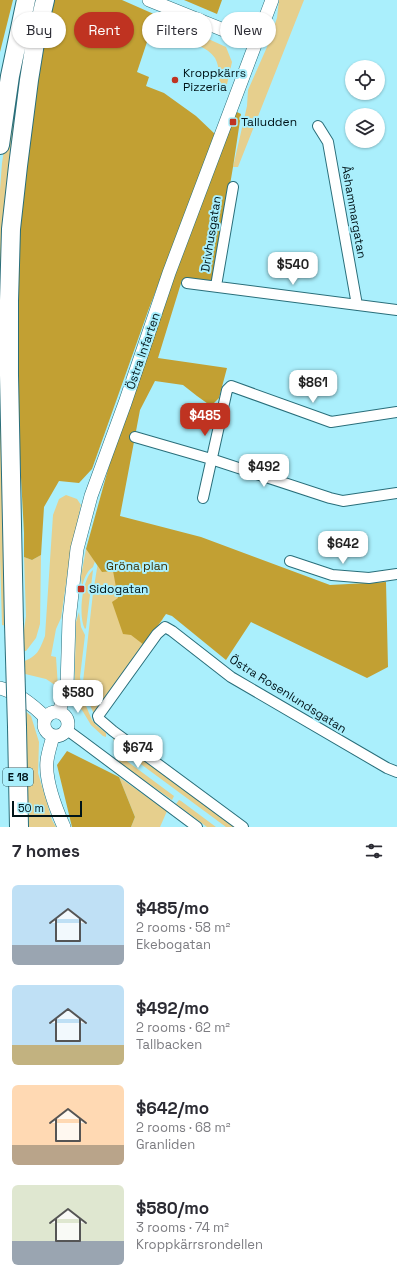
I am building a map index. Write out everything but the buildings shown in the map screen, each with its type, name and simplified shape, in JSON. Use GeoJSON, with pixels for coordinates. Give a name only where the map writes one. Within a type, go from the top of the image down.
{"type":"FeatureCollection","features":[{"type":"Feature","properties":{"kind":"highway"},"geometry":{"type":"LineString","coordinates":[[0,145],[10,76],[26,0]]}},
{"type":"Feature","properties":{"kind":"highway","name":"E 18"},"geometry":{"type":"LineString","coordinates":[[19,827],[9,375],[11,229],[29,80],[45,0]]}},
{"type":"Feature","properties":{"kind":"street"},"geometry":{"type":"LineString","coordinates":[[149,0],[220,29]]}},
{"type":"Feature","properties":{"kind":"street","name":"Östra Infarten"},"geometry":{"type":"LineString","coordinates":[[268,12],[272,0]]}},
{"type":"Feature","properties":{"kind":"street","name":"Östra Infarten"},"geometry":{"type":"LineString","coordinates":[[59,712],[66,686],[69,620],[77,549],[91,496],[172,266],[254,48]]}},
{"type":"Feature","properties":{"kind":"street","name":"Åshammargatan"},"geometry":{"type":"LineString","coordinates":[[318,126],[328,142],[357,305]]}},
{"type":"Feature","properties":{"kind":"street","name":"Drivhusgatan"},"geometry":{"type":"LineString","coordinates":[[216,286],[232,187]]}},
{"type":"Feature","properties":{"kind":"street"},"geometry":{"type":"LineString","coordinates":[[187,283],[397,310]]}},
{"type":"Feature","properties":{"kind":"street"},"geometry":{"type":"LineString","coordinates":[[203,498],[227,390],[231,386],[331,422],[397,412]]}},
{"type":"Feature","properties":{"kind":"street"},"geometry":{"type":"LineString","coordinates":[[135,437],[211,459],[343,501],[397,493]]}},
{"type":"Feature","properties":{"kind":"street"},"geometry":{"type":"LineString","coordinates":[[290,561],[332,575],[369,578],[397,574]]}},
{"type":"Feature","properties":{"kind":"street","name":"Östra Rosenlundsgatan"},"geometry":{"type":"LineString","coordinates":[[243,827],[113,731],[99,719],[98,716],[157,634],[164,627],[172,630],[232,677],[320,730],[387,768],[397,772]]}},
{"type":"Feature","properties":{"kind":"street"},"geometry":{"type":"LineString","coordinates":[[0,688],[6,690],[35,708],[46,718]]}},
{"type":"Feature","properties":{"kind":"street"},"geometry":{"type":"LineString","coordinates":[[53,712],[59,712],[65,716],[68,722],[66,730],[59,736],[53,736],[48,734],[44,724],[46,718],[53,712]]}},
{"type":"Feature","properties":{"kind":"street"},"geometry":{"type":"LineString","coordinates":[[66,730],[197,827]]}},
{"type":"Feature","properties":{"kind":"street"},"geometry":{"type":"LineString","coordinates":[[53,736],[47,762],[49,782],[56,809],[64,827]]}},
{"type":"Feature","properties":{"kind":"shaded area"},"geometry":{"type":"Polygon","coordinates":[[[32,0],[38,0],[35,12],[29,12],[32,0]]]}},
{"type":"Feature","properties":{"kind":"shaded area"},"geometry":{"type":"Polygon","coordinates":[[[279,0],[304,0],[238,167],[233,167],[247,106],[248,90],[267,48],[276,48],[279,0]]]}},
{"type":"Feature","properties":{"kind":"shaded area"},"geometry":{"type":"Polygon","coordinates":[[[212,41],[220,44],[220,48],[226,48],[232,62],[225,93],[220,90],[219,69],[217,62],[208,51],[203,48],[212,48],[212,41]]]}},
{"type":"Feature","properties":{"kind":"shaded area"},"geometry":{"type":"Polygon","coordinates":[[[21,48],[27,48],[21,77],[3,219],[7,626],[2,625],[0,555],[0,190],[2,163],[21,48]]]}},
{"type":"Feature","properties":{"kind":"shaded area"},"geometry":{"type":"Polygon","coordinates":[[[66,495],[77,499],[81,505],[70,556],[61,618],[56,629],[51,656],[56,657],[58,687],[46,679],[21,673],[22,662],[32,658],[35,655],[45,636],[53,515],[59,499],[66,495]]]}},
{"type":"Feature","properties":{"kind":"shaded area"},"geometry":{"type":"Polygon","coordinates":[[[86,549],[95,561],[93,567],[86,576],[82,587],[81,576],[86,549]]]}},
{"type":"Feature","properties":{"kind":"shaded area"},"geometry":{"type":"Polygon","coordinates":[[[41,555],[40,624],[36,638],[26,651],[21,651],[26,616],[24,557],[32,560],[41,555]]]}},
{"type":"Feature","properties":{"kind":"shaded area"},"geometry":{"type":"Polygon","coordinates":[[[99,556],[163,619],[94,714],[83,682],[93,593],[99,556]]]}},
{"type":"Feature","properties":{"kind":"shaded area"},"geometry":{"type":"Polygon","coordinates":[[[93,570],[85,629],[82,616],[82,598],[86,581],[93,570]]]}},
{"type":"Feature","properties":{"kind":"shaded area"},"geometry":{"type":"Polygon","coordinates":[[[79,612],[81,627],[85,635],[80,677],[83,699],[92,720],[106,733],[106,737],[91,725],[82,710],[74,703],[76,622],[79,612]]]}},
{"type":"Feature","properties":{"kind":"shaded area"},"geometry":{"type":"Polygon","coordinates":[[[23,709],[31,716],[39,742],[38,773],[52,820],[56,827],[29,827],[23,709]]]}},
{"type":"Feature","properties":{"kind":"shaded area"},"geometry":{"type":"Polygon","coordinates":[[[113,738],[118,739],[235,827],[226,827],[115,745],[113,738]]]}},
{"type":"Feature","properties":{"kind":"shaded area"},"geometry":{"type":"Polygon","coordinates":[[[116,753],[174,796],[172,800],[118,762],[116,753]]]}},
{"type":"Feature","properties":{"kind":"shaded area"},"geometry":{"type":"Polygon","coordinates":[[[119,777],[167,811],[160,827],[131,827],[135,817],[119,777]]]}},
{"type":"Feature","properties":{"kind":"shaded area"},"geometry":{"type":"Polygon","coordinates":[[[179,800],[216,827],[207,827],[176,804],[179,800]]]}},
{"type":"Feature","properties":{"kind":"green space"},"geometry":{"type":"Polygon","coordinates":[[[0,0],[13,0],[0,52],[0,0]]]}},
{"type":"Feature","properties":{"kind":"green space"},"geometry":{"type":"Polygon","coordinates":[[[54,0],[122,0],[149,12],[142,12],[142,48],[145,48],[137,72],[149,77],[146,86],[164,93],[196,116],[216,135],[148,311],[92,469],[79,483],[59,481],[44,507],[41,555],[32,560],[24,557],[16,329],[16,235],[41,48],[66,48],[66,12],[51,12],[54,0]]]}},
{"type":"Feature","properties":{"kind":"green space"},"geometry":{"type":"Polygon","coordinates":[[[184,0],[222,0],[217,14],[184,0]]]}},
{"type":"Feature","properties":{"kind":"green space","name":"Gröna plan"},"geometry":{"type":"Polygon","coordinates":[[[235,111],[241,114],[214,280],[182,280],[158,358],[227,368],[219,398],[211,406],[183,385],[155,381],[140,410],[120,516],[201,537],[330,585],[386,582],[388,667],[367,678],[251,622],[226,660],[172,616],[166,614],[144,645],[131,635],[123,634],[112,602],[118,598],[113,571],[102,572],[86,549],[112,455],[187,240],[235,111]]]}},
{"type":"Feature","properties":{"kind":"green space"},"geometry":{"type":"Polygon","coordinates":[[[67,751],[119,777],[135,817],[131,827],[72,827],[57,765],[67,751]]]}},
{"type":"Feature","properties":{"kind":"place","name":"Kroppkärrs Pizzeria"},"geometry":{"type":"Point","coordinates":[175,80]}},
{"type":"Feature","properties":{"kind":"place","name":"Talludden"},"geometry":{"type":"Point","coordinates":[233,122]}},
{"type":"Feature","properties":{"kind":"place","name":"Sidogatan"},"geometry":{"type":"Point","coordinates":[81,589]}}]}
